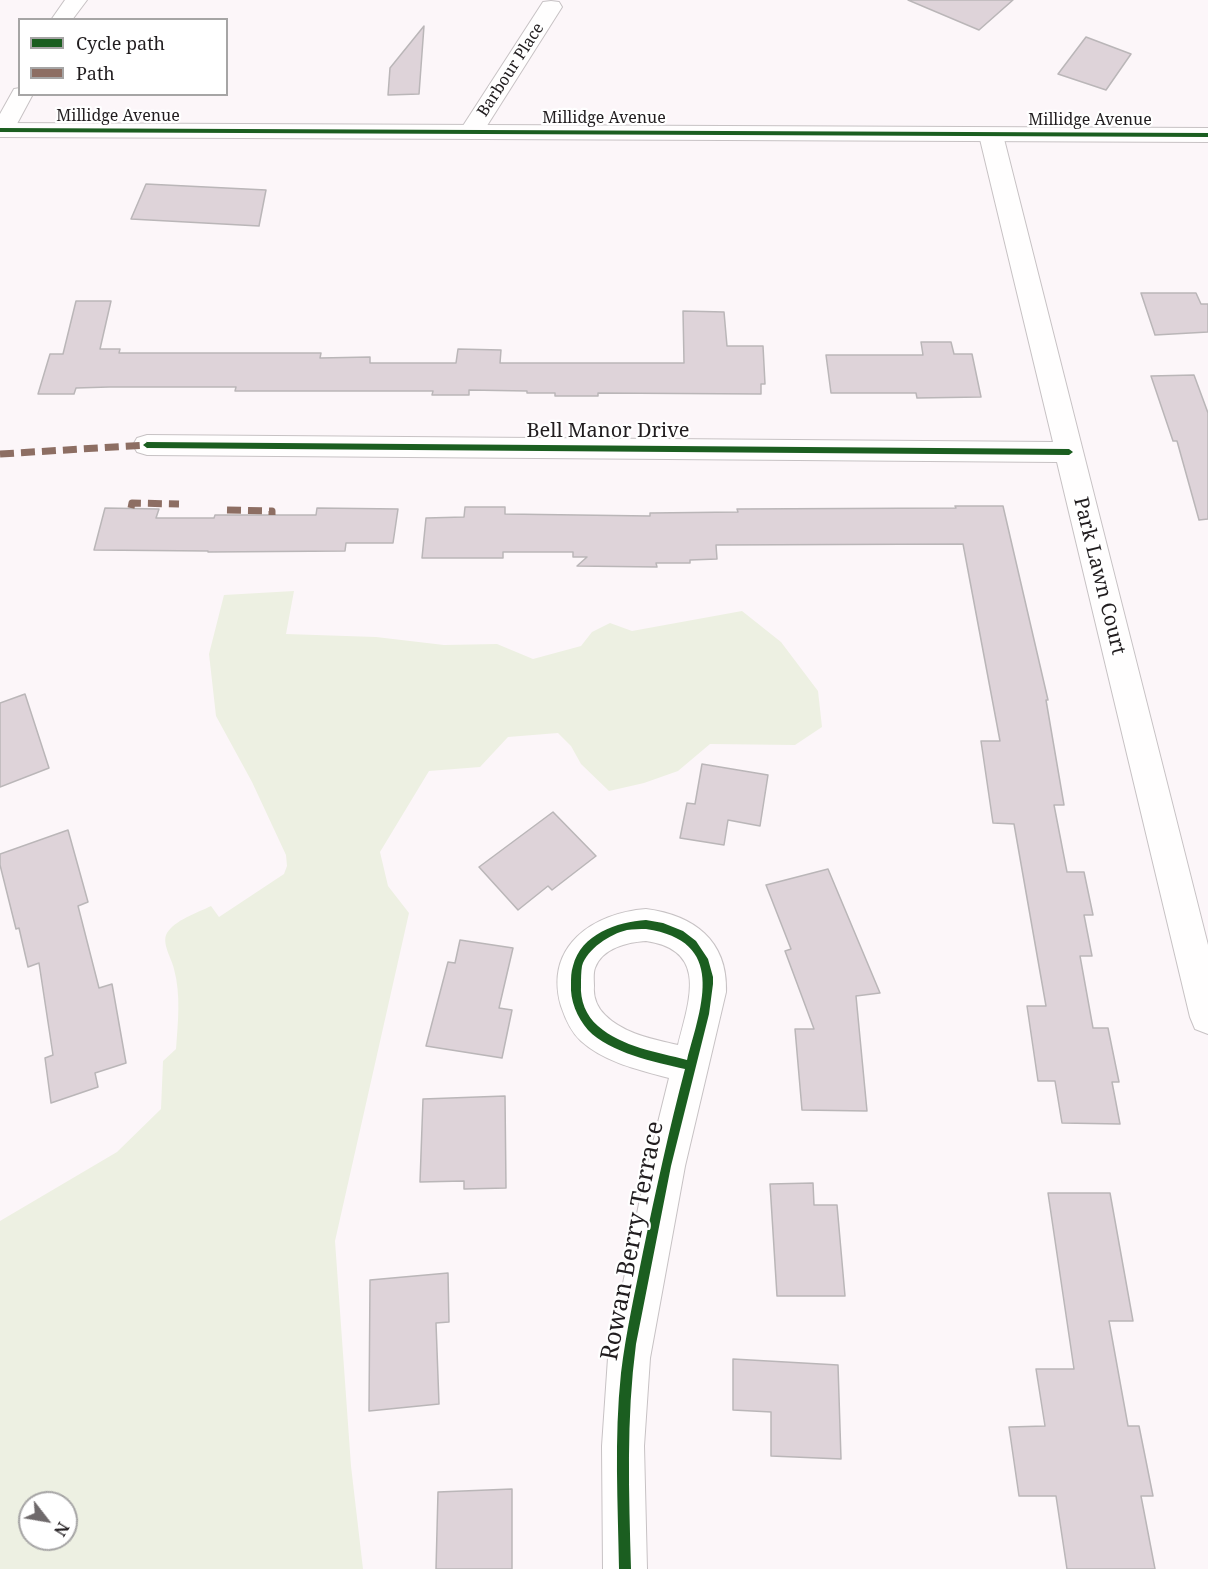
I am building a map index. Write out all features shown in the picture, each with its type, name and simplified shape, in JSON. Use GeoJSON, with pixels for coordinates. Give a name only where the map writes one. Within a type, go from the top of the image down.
{"type":"FeatureCollection","features":[{"type":"Feature","properties":{"kind":"street"},"geometry":{"type":"LineString","coordinates":[[62,18],[76,0]]}},
{"type":"Feature","properties":{"kind":"street","name":"Barbour Place"},"geometry":{"type":"LineString","coordinates":[[471,132],[551,7]]}},
{"type":"Feature","properties":{"kind":"street"},"geometry":{"type":"LineString","coordinates":[[2,130],[21,96]]}},
{"type":"Feature","properties":{"kind":"street","name":"Millidge Avenue"},"geometry":{"type":"LineString","coordinates":[[2,130],[1208,135]]}},
{"type":"Feature","properties":{"kind":"street","name":"Park Lawn Court"},"geometry":{"type":"LineString","coordinates":[[991,135],[1208,1017]]}},
{"type":"Feature","properties":{"kind":"street","name":"Bell Manor Drive"},"geometry":{"type":"LineString","coordinates":[[147,445],[1069,452]]}},
{"type":"Feature","properties":{"kind":"street","name":"Rowan Berry Terrace"},"geometry":{"type":"LineString","coordinates":[[625,1569],[624,1449],[630,1350],[669,1153],[691,1066]]}},
{"type":"Feature","properties":{"kind":"shaded area"},"geometry":{"type":"Polygon","coordinates":[[[294,591],[286,634],[376,637],[444,645],[497,644],[533,659],[581,646],[592,632],[610,623],[632,631],[742,611],[781,642],[818,691],[822,727],[795,745],[710,744],[678,771],[644,783],[609,791],[581,764],[571,746],[558,733],[508,737],[480,767],[429,771],[380,852],[388,886],[409,913],[335,1241],[351,1466],[363,1569],[0,1569],[0,1221],[117,1152],[161,1109],[163,1061],[176,1049],[178,1019],[178,989],[165,941],[167,933],[181,921],[211,906],[219,917],[284,874],[287,866],[286,855],[252,782],[216,716],[209,654],[224,595],[294,591]]]}},
{"type":"Feature","properties":{"kind":"building"},"geometry":{"type":"Polygon","coordinates":[[[908,0],[1013,0],[979,30],[908,0]]]}},
{"type":"Feature","properties":{"kind":"building"},"geometry":{"type":"Polygon","coordinates":[[[424,26],[419,94],[388,95],[390,68],[424,26]]]}},
{"type":"Feature","properties":{"kind":"building"},"geometry":{"type":"Polygon","coordinates":[[[1086,37],[1131,54],[1106,90],[1058,74],[1086,37]]]}},
{"type":"Feature","properties":{"kind":"building"},"geometry":{"type":"Polygon","coordinates":[[[146,184],[266,190],[259,226],[131,219],[146,184]]]}},
{"type":"Feature","properties":{"kind":"building"},"geometry":{"type":"Polygon","coordinates":[[[1141,293],[1196,293],[1201,304],[1208,304],[1208,332],[1155,335],[1141,293]]]}},
{"type":"Feature","properties":{"kind":"building"},"geometry":{"type":"Polygon","coordinates":[[[76,301],[111,301],[100,349],[120,349],[119,353],[321,353],[320,358],[370,357],[370,363],[456,363],[458,349],[501,350],[500,363],[684,363],[683,311],[724,312],[727,346],[763,346],[765,384],[761,384],[761,394],[598,393],[598,396],[555,396],[555,393],[527,393],[527,391],[469,390],[469,395],[432,395],[433,391],[235,391],[236,387],[109,387],[76,388],[74,394],[38,394],[50,354],[63,354],[76,301]]]}},
{"type":"Feature","properties":{"kind":"building"},"geometry":{"type":"Polygon","coordinates":[[[921,342],[951,342],[954,354],[972,354],[981,397],[917,398],[916,393],[831,393],[826,355],[923,355],[921,342]]]}},
{"type":"Feature","properties":{"kind":"building"},"geometry":{"type":"Polygon","coordinates":[[[1194,375],[1208,413],[1208,519],[1199,520],[1177,441],[1173,441],[1151,376],[1194,375]]]}},
{"type":"Feature","properties":{"kind":"building"},"geometry":{"type":"Polygon","coordinates":[[[955,506],[1003,506],[1048,700],[1046,700],[1064,805],[1054,805],[1067,872],[1084,872],[1093,915],[1084,915],[1092,956],[1080,956],[1093,1028],[1108,1028],[1119,1082],[1112,1082],[1120,1124],[1062,1123],[1055,1081],[1038,1081],[1027,1006],[1046,1006],[1014,824],[993,823],[981,741],[1000,741],[963,544],[716,545],[717,559],[690,560],[690,563],[656,563],[657,567],[577,566],[587,557],[573,557],[573,552],[503,552],[503,558],[422,558],[426,518],[464,517],[465,507],[505,507],[505,514],[650,516],[650,513],[738,512],[737,509],[956,508],[955,506]]]}},
{"type":"Feature","properties":{"kind":"building"},"geometry":{"type":"Polygon","coordinates":[[[105,508],[159,509],[156,518],[214,518],[215,515],[316,515],[317,508],[398,509],[393,543],[346,543],[345,551],[208,552],[94,550],[105,508]]]}},
{"type":"Feature","properties":{"kind":"building"},"geometry":{"type":"Polygon","coordinates":[[[25,694],[49,768],[0,787],[0,703],[25,694]]]}},
{"type":"Feature","properties":{"kind":"building"},"geometry":{"type":"Polygon","coordinates":[[[702,764],[768,775],[760,826],[728,820],[724,845],[680,838],[687,803],[695,804],[702,764]]]}},
{"type":"Feature","properties":{"kind":"building"},"geometry":{"type":"Polygon","coordinates":[[[553,812],[596,856],[552,890],[548,886],[518,910],[479,867],[553,812]]]}},
{"type":"Feature","properties":{"kind":"building"},"geometry":{"type":"Polygon","coordinates":[[[68,830],[88,902],[78,906],[99,988],[112,984],[126,1063],[95,1073],[98,1087],[51,1103],[45,1058],[53,1055],[39,963],[28,967],[0,865],[0,854],[68,830]]]}},
{"type":"Feature","properties":{"kind":"building"},"geometry":{"type":"Polygon","coordinates":[[[828,869],[880,993],[856,996],[867,1111],[802,1110],[795,1029],[814,1029],[785,951],[791,949],[766,885],[828,869]]]}},
{"type":"Feature","properties":{"kind":"building"},"geometry":{"type":"Polygon","coordinates":[[[460,940],[513,948],[499,1008],[512,1010],[502,1058],[426,1046],[448,962],[455,963],[460,940]]]}},
{"type":"Feature","properties":{"kind":"building"},"geometry":{"type":"Polygon","coordinates":[[[505,1096],[506,1188],[464,1189],[464,1181],[420,1182],[423,1099],[505,1096]]]}},
{"type":"Feature","properties":{"kind":"building"},"geometry":{"type":"Polygon","coordinates":[[[813,1183],[814,1205],[837,1205],[845,1296],[777,1296],[770,1184],[813,1183]]]}},
{"type":"Feature","properties":{"kind":"building"},"geometry":{"type":"Polygon","coordinates":[[[1048,1193],[1110,1193],[1133,1321],[1109,1321],[1128,1426],[1139,1426],[1153,1496],[1141,1496],[1155,1569],[1067,1569],[1056,1496],[1019,1496],[1009,1427],[1045,1426],[1036,1369],[1074,1369],[1048,1193]]]}},
{"type":"Feature","properties":{"kind":"building"},"geometry":{"type":"Polygon","coordinates":[[[448,1273],[449,1322],[436,1323],[439,1404],[369,1411],[370,1280],[448,1273]]]}},
{"type":"Feature","properties":{"kind":"building"},"geometry":{"type":"Polygon","coordinates":[[[733,1359],[838,1365],[841,1459],[771,1456],[771,1412],[733,1410],[733,1359]]]}},
{"type":"Feature","properties":{"kind":"building"},"geometry":{"type":"Polygon","coordinates":[[[512,1489],[512,1569],[436,1569],[438,1492],[512,1489]]]}},
{"type":"Feature","properties":{"kind":"marked path"},"geometry":{"type":"LineString","coordinates":[[0,454],[147,445]]}},
{"type":"Feature","properties":{"kind":"marked path"},"geometry":{"type":"LineString","coordinates":[[131,508],[132,503],[179,504]]}},
{"type":"Feature","properties":{"kind":"marked path"},"geometry":{"type":"LineString","coordinates":[[227,510],[272,511],[272,515]]}},
{"type":"Feature","properties":{"kind":"cycle path"},"geometry":{"type":"LineString","coordinates":[[0,130],[1208,135]]}},
{"type":"Feature","properties":{"kind":"cycle path"},"geometry":{"type":"LineString","coordinates":[[147,445],[1069,452]]}},
{"type":"Feature","properties":{"kind":"cycle path"},"geometry":{"type":"LineString","coordinates":[[625,1569],[623,1446],[629,1358],[663,1179],[676,1124],[691,1066],[707,1000],[708,977],[703,959],[693,944],[663,927],[628,926],[611,931],[596,941],[584,953],[577,968],[575,993],[581,1013],[593,1028],[609,1040],[649,1055],[691,1066]]}}]}
